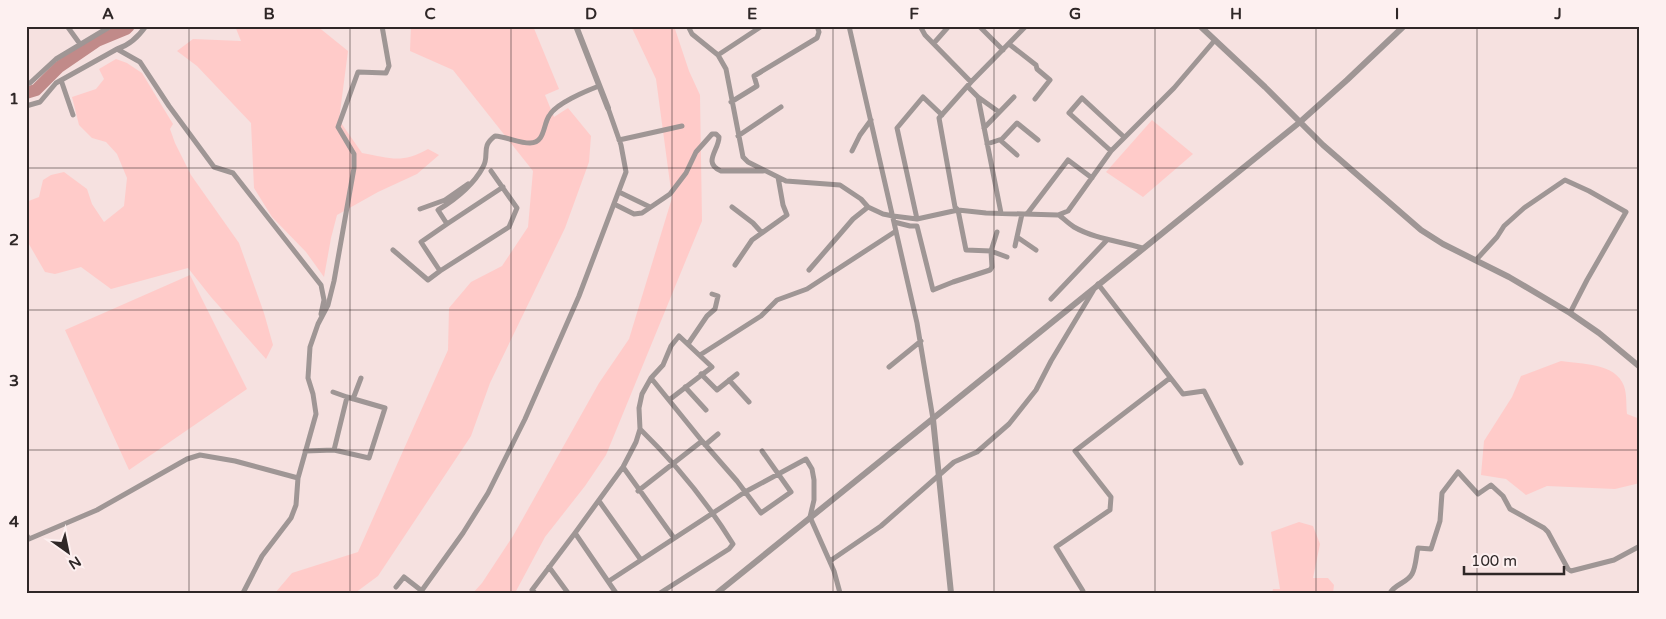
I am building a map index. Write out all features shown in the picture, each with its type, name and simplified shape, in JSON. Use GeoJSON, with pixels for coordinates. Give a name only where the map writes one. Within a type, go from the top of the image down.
{"type":"FeatureCollection","features":[{"type":"Feature","properties":{"kind":"street"},"geometry":{"type":"LineString","coordinates":[[67,26],[80,44]]}},
{"type":"Feature","properties":{"kind":"street"},"geometry":{"type":"LineString","coordinates":[[26,84],[30,83],[56,59],[111,26]]}},
{"type":"Feature","properties":{"kind":"street"},"geometry":{"type":"LineString","coordinates":[[26,106],[40,102],[56,83],[61,80],[117,49],[126,46],[138,37],[146,26]]}},
{"type":"Feature","properties":{"kind":"street"},"geometry":{"type":"LineString","coordinates":[[318,324],[328,305],[334,281],[354,168],[354,154],[338,127],[358,72],[386,73],[389,66],[382,26]]}},
{"type":"Feature","properties":{"kind":"street"},"geometry":{"type":"LineString","coordinates":[[396,587],[404,578],[421,592],[463,533],[488,493],[579,296],[626,172],[620,140],[576,26]]}},
{"type":"Feature","properties":{"kind":"street"},"geometry":{"type":"LineString","coordinates":[[688,26],[692,34],[718,55],[726,69],[743,157],[748,162],[786,181],[840,185],[868,207],[910,226],[917,226],[933,290],[990,270],[992,267],[991,251],[998,232]]}},
{"type":"Feature","properties":{"kind":"street"},"geometry":{"type":"LineString","coordinates":[[718,55],[762,26]]}},
{"type":"Feature","properties":{"kind":"street"},"geometry":{"type":"LineString","coordinates":[[731,102],[756,86],[754,76],[817,38],[819,32],[817,26]]}},
{"type":"Feature","properties":{"kind":"street"},"geometry":{"type":"LineString","coordinates":[[850,26],[921,341],[933,419],[951,593]]}},
{"type":"Feature","properties":{"kind":"street"},"geometry":{"type":"LineString","coordinates":[[920,26],[925,35],[970,84],[978,97],[1001,213]]}},
{"type":"Feature","properties":{"kind":"street"},"geometry":{"type":"LineString","coordinates":[[934,43],[949,26]]}},
{"type":"Feature","properties":{"kind":"street"},"geometry":{"type":"LineString","coordinates":[[979,26],[1003,50]]}},
{"type":"Feature","properties":{"kind":"street"},"geometry":{"type":"LineString","coordinates":[[1200,26],[1350,169],[1420,230],[1442,244],[1509,277],[1570,313],[1599,333],[1640,367]]}},
{"type":"Feature","properties":{"kind":"street"},"geometry":{"type":"LineString","coordinates":[[717,593],[1300,122],[1404,26]]}},
{"type":"Feature","properties":{"kind":"street"},"geometry":{"type":"LineString","coordinates":[[1008,257],[991,251],[966,250],[958,210],[955,206],[938,118],[1023,27]]}},
{"type":"Feature","properties":{"kind":"street"},"geometry":{"type":"LineString","coordinates":[[894,219],[917,220],[958,210],[1059,215],[1068,211],[1111,150],[1174,88],[1215,40]]}},
{"type":"Feature","properties":{"kind":"street"},"geometry":{"type":"LineString","coordinates":[[1009,44],[1050,80],[1035,99]]}},
{"type":"Feature","properties":{"kind":"street"},"geometry":{"type":"LineString","coordinates":[[117,49],[140,62],[214,167],[233,173],[321,285],[324,300],[310,347],[308,378],[316,414],[298,478],[296,505],[290,518],[262,556],[243,593]]}},
{"type":"Feature","properties":{"kind":"street"},"geometry":{"type":"LineString","coordinates":[[61,80],[73,115]]}},
{"type":"Feature","properties":{"kind":"street"},"geometry":{"type":"LineString","coordinates":[[447,224],[438,210],[466,190],[484,165],[485,150],[489,141],[495,136],[531,143],[537,141],[542,136],[549,114],[576,95],[599,86]]}},
{"type":"Feature","properties":{"kind":"street"},"geometry":{"type":"LineString","coordinates":[[917,220],[897,128],[923,97],[942,115]]}},
{"type":"Feature","properties":{"kind":"street"},"geometry":{"type":"LineString","coordinates":[[978,97],[999,112]]}},
{"type":"Feature","properties":{"kind":"street"},"geometry":{"type":"LineString","coordinates":[[984,128],[1014,97]]}},
{"type":"Feature","properties":{"kind":"street"},"geometry":{"type":"LineString","coordinates":[[1111,150],[1068,112],[1082,98],[1124,137]]}},
{"type":"Feature","properties":{"kind":"street"},"geometry":{"type":"LineString","coordinates":[[738,136],[781,107]]}},
{"type":"Feature","properties":{"kind":"street"},"geometry":{"type":"LineString","coordinates":[[852,151],[860,135],[871,120]]}},
{"type":"Feature","properties":{"kind":"street"},"geometry":{"type":"LineString","coordinates":[[987,144],[1000,140],[1017,122],[1038,140]]}},
{"type":"Feature","properties":{"kind":"street"},"geometry":{"type":"LineString","coordinates":[[620,140],[682,126]]}},
{"type":"Feature","properties":{"kind":"street"},"geometry":{"type":"LineString","coordinates":[[614,204],[634,214],[642,213],[670,194],[686,173],[696,152],[712,134],[719,136],[712,160],[712,165],[715,168],[721,171],[766,171]]}},
{"type":"Feature","properties":{"kind":"street"},"geometry":{"type":"LineString","coordinates":[[1000,140],[1017,155]]}},
{"type":"Feature","properties":{"kind":"street"},"geometry":{"type":"LineString","coordinates":[[1015,246],[1025,214],[1068,160],[1092,178]]}},
{"type":"Feature","properties":{"kind":"street"},"geometry":{"type":"LineString","coordinates":[[393,250],[428,280],[510,227],[517,208],[492,171]]}},
{"type":"Feature","properties":{"kind":"street"},"geometry":{"type":"LineString","coordinates":[[735,264],[752,240],[787,215],[783,205],[778,177]]}},
{"type":"Feature","properties":{"kind":"street"},"geometry":{"type":"LineString","coordinates":[[420,209],[445,200],[474,179]]}},
{"type":"Feature","properties":{"kind":"street"},"geometry":{"type":"LineString","coordinates":[[1476,260],[1497,238],[1504,226],[1524,208],[1565,180],[1589,191],[1626,212],[1570,313]]}},
{"type":"Feature","properties":{"kind":"street"},"geometry":{"type":"LineString","coordinates":[[440,271],[420,242],[503,187]]}},
{"type":"Feature","properties":{"kind":"street"},"geometry":{"type":"LineString","coordinates":[[619,192],[650,207]]}},
{"type":"Feature","properties":{"kind":"street"},"geometry":{"type":"LineString","coordinates":[[732,207],[753,223],[762,233]]}},
{"type":"Feature","properties":{"kind":"street"},"geometry":{"type":"LineString","coordinates":[[809,270],[853,219],[868,207]]}},
{"type":"Feature","properties":{"kind":"street"},"geometry":{"type":"LineString","coordinates":[[1059,215],[1074,227],[1107,240],[1125,242],[1142,248]]}},
{"type":"Feature","properties":{"kind":"street"},"geometry":{"type":"LineString","coordinates":[[700,355],[761,316],[777,300],[808,289],[896,231]]}},
{"type":"Feature","properties":{"kind":"street"},"geometry":{"type":"LineString","coordinates":[[1017,237],[1036,250]]}},
{"type":"Feature","properties":{"kind":"street"},"geometry":{"type":"LineString","coordinates":[[1051,299],[1107,240]]}},
{"type":"Feature","properties":{"kind":"street"},"geometry":{"type":"LineString","coordinates":[[1098,284],[1183,394],[1204,391],[1241,463]]}},
{"type":"Feature","properties":{"kind":"street"},"geometry":{"type":"LineString","coordinates":[[830,561],[881,526],[954,462],[977,452],[1009,424],[1036,390],[1051,361],[1098,284]]}},
{"type":"Feature","properties":{"kind":"street"},"geometry":{"type":"LineString","coordinates":[[688,344],[707,316],[716,309],[718,296]]}},
{"type":"Feature","properties":{"kind":"street"},"geometry":{"type":"LineString","coordinates":[[535,593],[532,590],[575,534],[622,467],[636,442],[640,429],[639,408],[642,394],[651,378],[664,365],[671,346],[679,336],[712,366],[670,400]]}},
{"type":"Feature","properties":{"kind":"street"},"geometry":{"type":"LineString","coordinates":[[889,367],[921,341]]}},
{"type":"Feature","properties":{"kind":"street"},"geometry":{"type":"LineString","coordinates":[[702,374],[717,390],[736,374]]}},
{"type":"Feature","properties":{"kind":"street"},"geometry":{"type":"LineString","coordinates":[[334,450],[350,398],[361,378]]}},
{"type":"Feature","properties":{"kind":"street"},"geometry":{"type":"LineString","coordinates":[[651,378],[761,513],[791,492],[762,451]]}},
{"type":"Feature","properties":{"kind":"street"},"geometry":{"type":"LineString","coordinates":[[1082,593],[1083,591],[1056,547],[1110,510],[1112,497],[1075,451],[1170,378]]}},
{"type":"Feature","properties":{"kind":"street"},"geometry":{"type":"LineString","coordinates":[[729,380],[749,402]]}},
{"type":"Feature","properties":{"kind":"street"},"geometry":{"type":"LineString","coordinates":[[685,387],[706,410]]}},
{"type":"Feature","properties":{"kind":"street"},"geometry":{"type":"LineString","coordinates":[[305,451],[334,450],[369,458],[385,408],[333,392]]}},
{"type":"Feature","properties":{"kind":"street"},"geometry":{"type":"LineString","coordinates":[[640,429],[714,513],[733,544],[721,554],[660,593]]}},
{"type":"Feature","properties":{"kind":"street"},"geometry":{"type":"LineString","coordinates":[[638,491],[718,434]]}},
{"type":"Feature","properties":{"kind":"street"},"geometry":{"type":"LineString","coordinates":[[26,534],[29,539],[75,521],[187,459],[200,455],[235,461],[298,478]]}},
{"type":"Feature","properties":{"kind":"street"},"geometry":{"type":"LineString","coordinates":[[609,581],[745,492],[806,459],[812,470],[814,480],[814,500],[810,517],[830,561],[840,593]]}},
{"type":"Feature","properties":{"kind":"street"},"geometry":{"type":"LineString","coordinates":[[622,467],[674,538]]}},
{"type":"Feature","properties":{"kind":"street"},"geometry":{"type":"LineString","coordinates":[[1390,593],[1393,587],[1402,583],[1412,574],[1418,548],[1430,549],[1440,521],[1442,493],[1458,472],[1478,494],[1491,485],[1502,496],[1510,509],[1544,528],[1571,571],[1614,560],[1640,546]]}},
{"type":"Feature","properties":{"kind":"street"},"geometry":{"type":"LineString","coordinates":[[599,500],[641,560]]}},
{"type":"Feature","properties":{"kind":"street"},"geometry":{"type":"LineString","coordinates":[[575,534],[616,593]]}},
{"type":"Feature","properties":{"kind":"street"},"geometry":{"type":"LineString","coordinates":[[549,567],[568,593]]}},
{"type":"Feature","properties":{"kind":"shaded area"},"geometry":{"type":"Polygon","coordinates":[[[235,26],[317,26],[348,51],[339,120],[362,153],[389,158],[403,158],[419,154],[428,149],[439,155],[417,174],[378,192],[337,215],[324,277],[306,252],[272,217],[254,188],[251,123],[197,66],[177,51],[193,39],[241,41],[235,26]]]}},
{"type":"Feature","properties":{"kind":"shaded area"},"geometry":{"type":"Polygon","coordinates":[[[411,26],[533,26],[559,89],[545,95],[554,117],[568,108],[591,136],[589,162],[565,228],[490,383],[471,436],[378,576],[355,593],[275,593],[292,573],[358,552],[448,350],[449,308],[471,282],[502,266],[528,227],[533,171],[453,70],[410,51],[411,26]]]}},
{"type":"Feature","properties":{"kind":"shaded area"},"geometry":{"type":"Polygon","coordinates":[[[631,26],[674,26],[689,71],[700,95],[702,221],[606,455],[585,486],[545,537],[515,593],[473,593],[482,583],[513,536],[599,383],[629,339],[672,198],[656,79],[631,26]]]}},
{"type":"Feature","properties":{"kind":"shaded area"},"geometry":{"type":"Polygon","coordinates":[[[116,59],[127,63],[142,73],[173,124],[170,129],[191,175],[239,243],[264,313],[273,345],[266,359],[188,268],[111,289],[81,267],[55,274],[45,272],[26,239],[26,202],[39,197],[43,180],[51,175],[64,172],[87,189],[92,204],[104,222],[124,206],[127,178],[117,154],[106,142],[92,138],[79,125],[72,97],[96,89],[104,79],[99,69],[116,59]]]}},
{"type":"Feature","properties":{"kind":"shaded area"},"geometry":{"type":"Polygon","coordinates":[[[1152,120],[1193,154],[1143,197],[1106,172],[1152,120]]]}},
{"type":"Feature","properties":{"kind":"shaded area"},"geometry":{"type":"Polygon","coordinates":[[[190,275],[247,389],[129,470],[65,330],[190,275]]]}},
{"type":"Feature","properties":{"kind":"shaded area"},"geometry":{"type":"Polygon","coordinates":[[[1561,361],[1597,366],[1614,373],[1620,378],[1625,389],[1627,414],[1640,419],[1640,483],[1615,489],[1547,486],[1526,495],[1506,479],[1481,475],[1484,441],[1512,397],[1521,376],[1561,361]]]}},
{"type":"Feature","properties":{"kind":"shaded area"},"geometry":{"type":"Polygon","coordinates":[[[1299,522],[1313,526],[1320,544],[1313,578],[1328,578],[1334,585],[1333,593],[1272,593],[1273,589],[1280,589],[1271,532],[1299,522]]]}},
{"type":"Feature","properties":{"kind":"waterway"},"geometry":{"type":"LineString","coordinates":[[26,93],[36,90],[59,67],[97,41],[129,26]]}}]}
